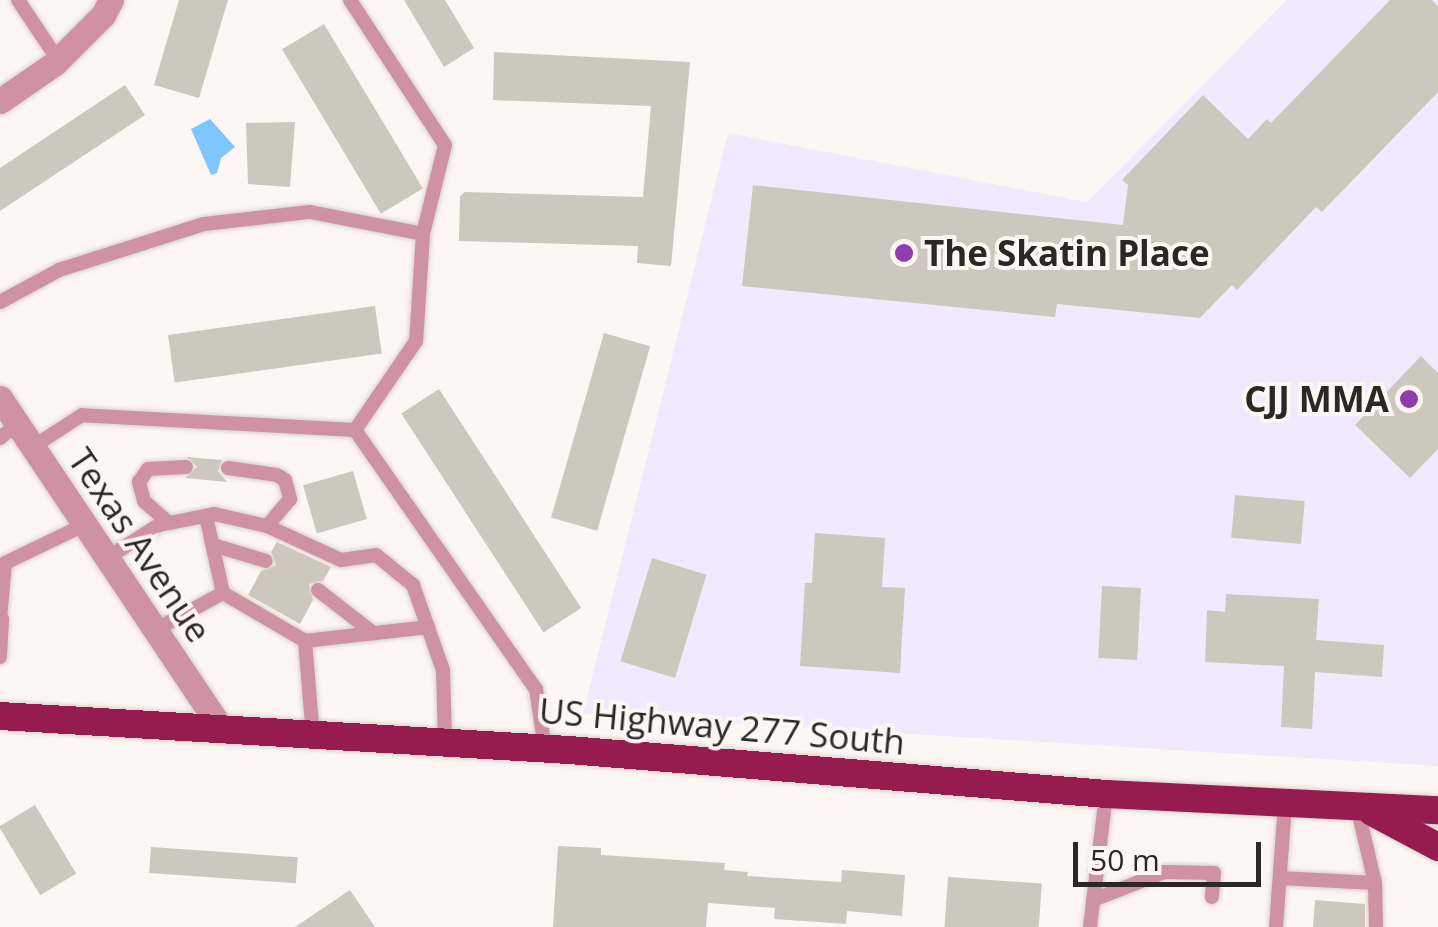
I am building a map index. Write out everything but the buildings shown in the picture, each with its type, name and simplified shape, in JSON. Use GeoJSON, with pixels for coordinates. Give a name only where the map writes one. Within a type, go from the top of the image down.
{"type":"FeatureCollection","features":[{"type":"Feature","properties":{"kind":"highway","name":"US Highway 277 South"},"geometry":{"type":"LineString","coordinates":[[0,716],[545,749],[1106,794],[1359,806],[1430,805]]}},
{"type":"Feature","properties":{"kind":"highway"},"geometry":{"type":"LineString","coordinates":[[1359,806],[1438,847]]}},
{"type":"Feature","properties":{"kind":"street"},"geometry":{"type":"LineString","coordinates":[[0,100],[58,60],[111,0]]}},
{"type":"Feature","properties":{"kind":"street","name":"Texas Avenue"},"geometry":{"type":"LineString","coordinates":[[0,398],[9,431],[33,447],[222,730]]}},
{"type":"Feature","properties":{"kind":"lane"},"geometry":{"type":"LineString","coordinates":[[18,0],[58,60]]}},
{"type":"Feature","properties":{"kind":"lane"},"geometry":{"type":"LineString","coordinates":[[350,0],[445,144],[423,234],[416,342],[355,430]]}},
{"type":"Feature","properties":{"kind":"lane"},"geometry":{"type":"LineString","coordinates":[[0,302],[59,270],[204,224],[310,212],[423,234]]}},
{"type":"Feature","properties":{"kind":"lane"},"geometry":{"type":"LineString","coordinates":[[33,447],[82,416],[355,430]]}},
{"type":"Feature","properties":{"kind":"lane"},"geometry":{"type":"LineString","coordinates":[[355,430],[536,689],[545,749]]}},
{"type":"Feature","properties":{"kind":"lane"},"geometry":{"type":"LineString","coordinates":[[170,523],[144,501],[140,482],[148,469],[186,467]]}},
{"type":"Feature","properties":{"kind":"lane"},"geometry":{"type":"LineString","coordinates":[[228,468],[285,480],[290,499],[267,526]]}},
{"type":"Feature","properties":{"kind":"lane"},"geometry":{"type":"LineString","coordinates":[[206,516],[223,593],[305,641],[428,627]]}},
{"type":"Feature","properties":{"kind":"lane"},"geometry":{"type":"LineString","coordinates":[[106,558],[170,523],[206,516],[267,526],[342,560],[376,554],[413,585],[443,670],[445,743]]}},
{"type":"Feature","properties":{"kind":"lane"},"geometry":{"type":"LineString","coordinates":[[0,657],[3,558],[84,525]]}},
{"type":"Feature","properties":{"kind":"lane"},"geometry":{"type":"LineString","coordinates":[[212,546],[266,560]]}},
{"type":"Feature","properties":{"kind":"lane"},"geometry":{"type":"LineString","coordinates":[[318,590],[372,633]]}},
{"type":"Feature","properties":{"kind":"lane"},"geometry":{"type":"LineString","coordinates":[[155,630],[223,593]]}},
{"type":"Feature","properties":{"kind":"lane"},"geometry":{"type":"LineString","coordinates":[[305,641],[313,736]]}},
{"type":"Feature","properties":{"kind":"lane"},"geometry":{"type":"LineString","coordinates":[[1090,927],[1106,794]]}},
{"type":"Feature","properties":{"kind":"lane"},"geometry":{"type":"LineString","coordinates":[[1276,927],[1285,803]]}},
{"type":"Feature","properties":{"kind":"lane"},"geometry":{"type":"LineString","coordinates":[[1359,806],[1374,883],[1376,927]]}},
{"type":"Feature","properties":{"kind":"lane"},"geometry":{"type":"LineString","coordinates":[[1093,900],[1164,872],[1214,872],[1212,897]]}},
{"type":"Feature","properties":{"kind":"lane"},"geometry":{"type":"LineString","coordinates":[[1280,878],[1374,883]]}},
{"type":"Feature","properties":{"kind":"shaded area"},"geometry":{"type":"Polygon","coordinates":[[[1287,0],[1438,0],[1438,766],[583,714],[728,133],[1087,202],[1287,0]]]}},
{"type":"Feature","properties":{"kind":"water"},"geometry":{"type":"Polygon","coordinates":[[[210,119],[235,147],[221,158],[217,173],[211,175],[191,129],[210,119]]]}},
{"type":"Feature","properties":{"kind":"place","name":"The Skatin Place"},"geometry":{"type":"Point","coordinates":[904,253]}},
{"type":"Feature","properties":{"kind":"place","name":"CJJ MMA"},"geometry":{"type":"Point","coordinates":[1409,399]}}]}
